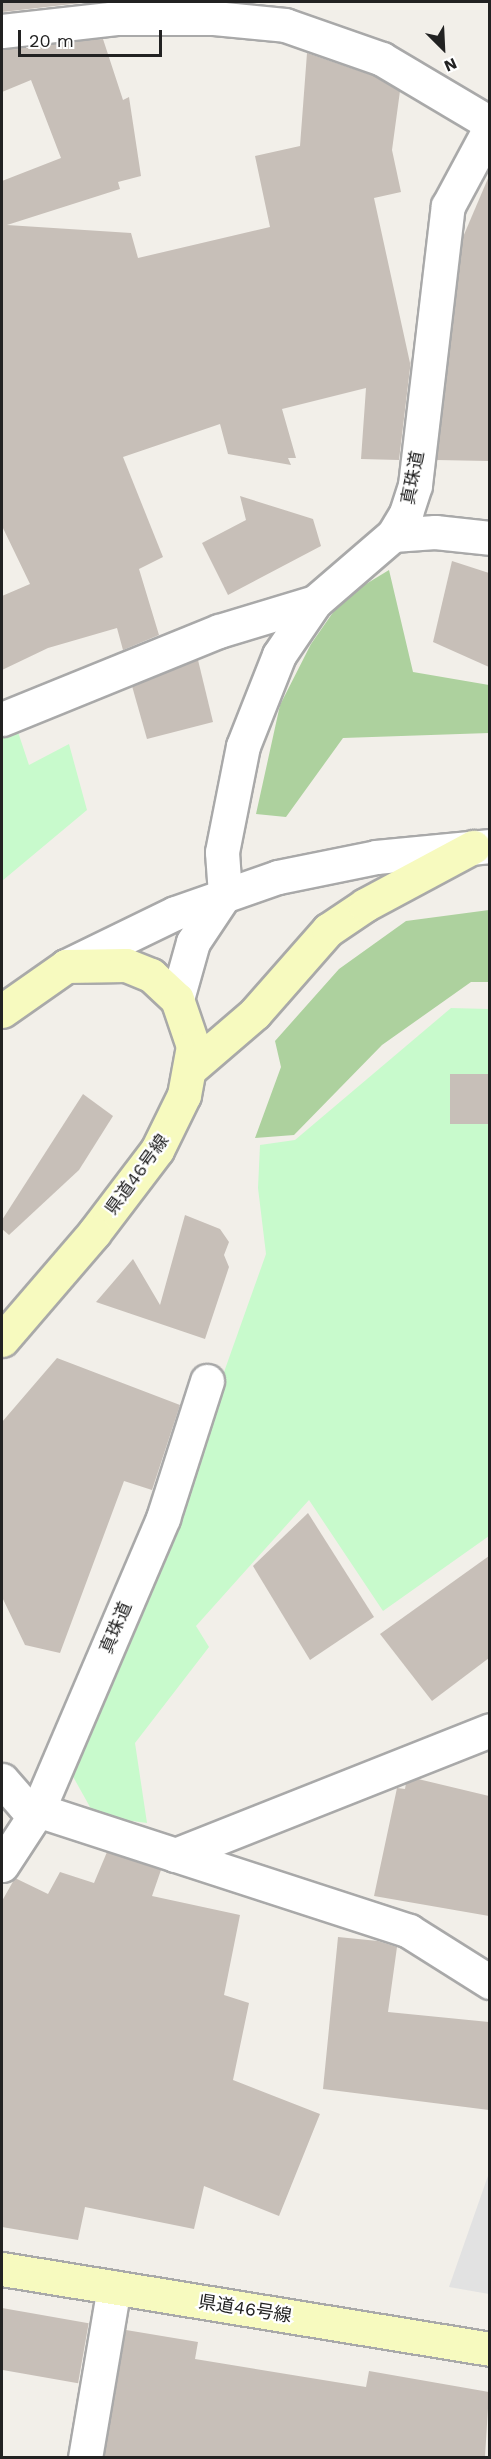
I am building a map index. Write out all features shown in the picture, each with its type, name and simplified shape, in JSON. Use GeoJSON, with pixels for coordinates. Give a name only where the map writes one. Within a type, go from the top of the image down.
{"type":"FeatureCollection","features":[{"type":"Feature","properties":{"kind":"main road"},"geometry":{"type":"LineString","coordinates":[[190,1068],[255,1013],[328,930],[365,905],[481,846]]}},
{"type":"Feature","properties":{"kind":"main road","name":"県道46号線"},"geometry":{"type":"LineString","coordinates":[[2,1340],[94,1233],[157,1150],[173,1123],[190,1068],[193,1046],[177,999],[151,975],[126,965],[66,966]]}},
{"type":"Feature","properties":{"kind":"main road"},"geometry":{"type":"LineString","coordinates":[[2,1011],[66,966]]}},
{"type":"Feature","properties":{"kind":"main road","name":"県道46号線"},"geometry":{"type":"LineString","coordinates":[[2,2269],[489,2349]]}},
{"type":"Feature","properties":{"kind":"street"},"geometry":{"type":"LineString","coordinates":[[2,31],[118,18],[214,18],[285,25],[382,59],[489,123]]}},
{"type":"Feature","properties":{"kind":"street","name":"真珠道"},"geometry":{"type":"LineString","coordinates":[[225,894],[222,852],[243,746],[279,655],[315,602],[393,535],[415,484],[436,277],[448,206],[489,128]]}},
{"type":"Feature","properties":{"kind":"street"},"geometry":{"type":"LineString","coordinates":[[393,535],[435,532],[489,538]]}},
{"type":"Feature","properties":{"kind":"street"},"geometry":{"type":"LineString","coordinates":[[2,719],[219,631],[315,602]]}},
{"type":"Feature","properties":{"kind":"street"},"geometry":{"type":"LineString","coordinates":[[66,966],[225,894],[315,868],[481,846]]}},
{"type":"Feature","properties":{"kind":"street"},"geometry":{"type":"LineString","coordinates":[[177,999],[193,942],[225,894]]}},
{"type":"Feature","properties":{"kind":"street","name":"真珠道"},"geometry":{"type":"LineString","coordinates":[[2,1865],[38,1810],[163,1518],[207,1381]]}},
{"type":"Feature","properties":{"kind":"street"},"geometry":{"type":"LineString","coordinates":[[176,1855],[489,1730]]}},
{"type":"Feature","properties":{"kind":"street"},"geometry":{"type":"LineString","coordinates":[[2,1780],[25,1806],[409,1931],[489,1982]]}},
{"type":"Feature","properties":{"kind":"street"},"geometry":{"type":"LineString","coordinates":[[85,2457],[114,2287]]}},
{"type":"Feature","properties":{"kind":"green space"},"geometry":{"type":"Polygon","coordinates":[[[389,570],[413,672],[489,685],[489,733],[343,738],[286,817],[256,814],[280,705],[311,644],[343,598],[389,570]]]}},
{"type":"Feature","properties":{"kind":"green space"},"geometry":{"type":"Polygon","coordinates":[[[16,726],[29,765],[69,744],[87,810],[2,881],[2,727],[16,726]]]}},
{"type":"Feature","properties":{"kind":"green space"},"geometry":{"type":"Polygon","coordinates":[[[489,910],[489,982],[471,982],[382,1045],[294,1135],[255,1138],[281,1067],[275,1041],[339,969],[406,921],[489,910]]]}},
{"type":"Feature","properties":{"kind":"green space"},"geometry":{"type":"Polygon","coordinates":[[[451,1008],[489,1009],[489,1536],[383,1611],[309,1500],[196,1626],[209,1647],[135,1743],[147,1823],[95,1816],[71,1773],[170,1524],[266,1254],[258,1188],[260,1145],[295,1140],[451,1008]]]}},
{"type":"Feature","properties":{"kind":"shaded area"},"geometry":{"type":"Polygon","coordinates":[[[489,2173],[489,2294],[449,2287],[489,2173]]]}},
{"type":"Feature","properties":{"kind":"building"},"geometry":{"type":"Polygon","coordinates":[[[2,2],[90,2],[2,12],[2,2]]]}},
{"type":"Feature","properties":{"kind":"building"},"geometry":{"type":"Polygon","coordinates":[[[103,39],[123,100],[129,97],[141,176],[118,182],[120,189],[7,225],[131,233],[138,258],[270,227],[255,156],[300,146],[307,53],[374,76],[400,91],[392,150],[401,192],[374,198],[410,363],[411,360],[399,460],[361,459],[366,388],[282,409],[296,458],[288,458],[291,465],[228,454],[220,424],[123,457],[163,557],[139,569],[159,635],[123,650],[117,628],[48,648],[2,670],[2,596],[30,584],[2,526],[2,181],[61,158],[31,80],[2,92],[2,49],[103,39]]]}},
{"type":"Feature","properties":{"kind":"building"},"geometry":{"type":"Polygon","coordinates":[[[489,176],[489,461],[437,460],[463,237],[489,176]]]}},
{"type":"Feature","properties":{"kind":"building"},"geometry":{"type":"Polygon","coordinates":[[[240,496],[313,519],[321,546],[228,595],[202,543],[246,520],[240,496]]]}},
{"type":"Feature","properties":{"kind":"building"},"geometry":{"type":"Polygon","coordinates":[[[452,561],[489,573],[489,667],[433,642],[452,561]]]}},
{"type":"Feature","properties":{"kind":"building"},"geometry":{"type":"Polygon","coordinates":[[[198,660],[213,722],[147,739],[132,686],[198,660]]]}},
{"type":"Feature","properties":{"kind":"building"},"geometry":{"type":"Polygon","coordinates":[[[450,1074],[489,1074],[489,1124],[450,1124],[450,1074]]]}},
{"type":"Feature","properties":{"kind":"building"},"geometry":{"type":"Polygon","coordinates":[[[83,1094],[113,1116],[79,1170],[9,1235],[2,1229],[2,1220],[83,1094]]]}},
{"type":"Feature","properties":{"kind":"building"},"geometry":{"type":"Polygon","coordinates":[[[185,1215],[220,1229],[229,1242],[224,1255],[229,1267],[205,1339],[96,1302],[133,1259],[160,1305],[185,1215]]]}},
{"type":"Feature","properties":{"kind":"building"},"geometry":{"type":"Polygon","coordinates":[[[57,1358],[180,1405],[152,1490],[124,1481],[60,1653],[25,1645],[2,1597],[2,1422],[57,1358]]]}},
{"type":"Feature","properties":{"kind":"building"},"geometry":{"type":"Polygon","coordinates":[[[308,1513],[374,1617],[310,1660],[253,1566],[308,1513]]]}},
{"type":"Feature","properties":{"kind":"building"},"geometry":{"type":"Polygon","coordinates":[[[489,1556],[489,1658],[432,1701],[380,1634],[489,1556]]]}},
{"type":"Feature","properties":{"kind":"building"},"geometry":{"type":"Polygon","coordinates":[[[418,1779],[489,1796],[489,1916],[374,1896],[397,1788],[405,1789],[406,1783],[418,1779]]]}},
{"type":"Feature","properties":{"kind":"building"},"geometry":{"type":"Polygon","coordinates":[[[107,1852],[161,1870],[152,1896],[240,1915],[224,1995],[249,2003],[233,2080],[320,2114],[279,2216],[204,2186],[194,2229],[85,2207],[78,2240],[2,2227],[2,1901],[15,1878],[48,1894],[60,1872],[94,1883],[107,1852]]]}},
{"type":"Feature","properties":{"kind":"building"},"geometry":{"type":"Polygon","coordinates":[[[338,1937],[378,1941],[397,1947],[388,2012],[489,2022],[489,2110],[323,2089],[338,1937]]]}},
{"type":"Feature","properties":{"kind":"building"},"geometry":{"type":"Polygon","coordinates":[[[2,2308],[89,2323],[78,2383],[2,2370],[2,2308]]]}},
{"type":"Feature","properties":{"kind":"building"},"geometry":{"type":"Polygon","coordinates":[[[126,2330],[198,2342],[195,2359],[366,2387],[369,2371],[489,2392],[485,2457],[104,2457],[126,2330]]]}}]}
